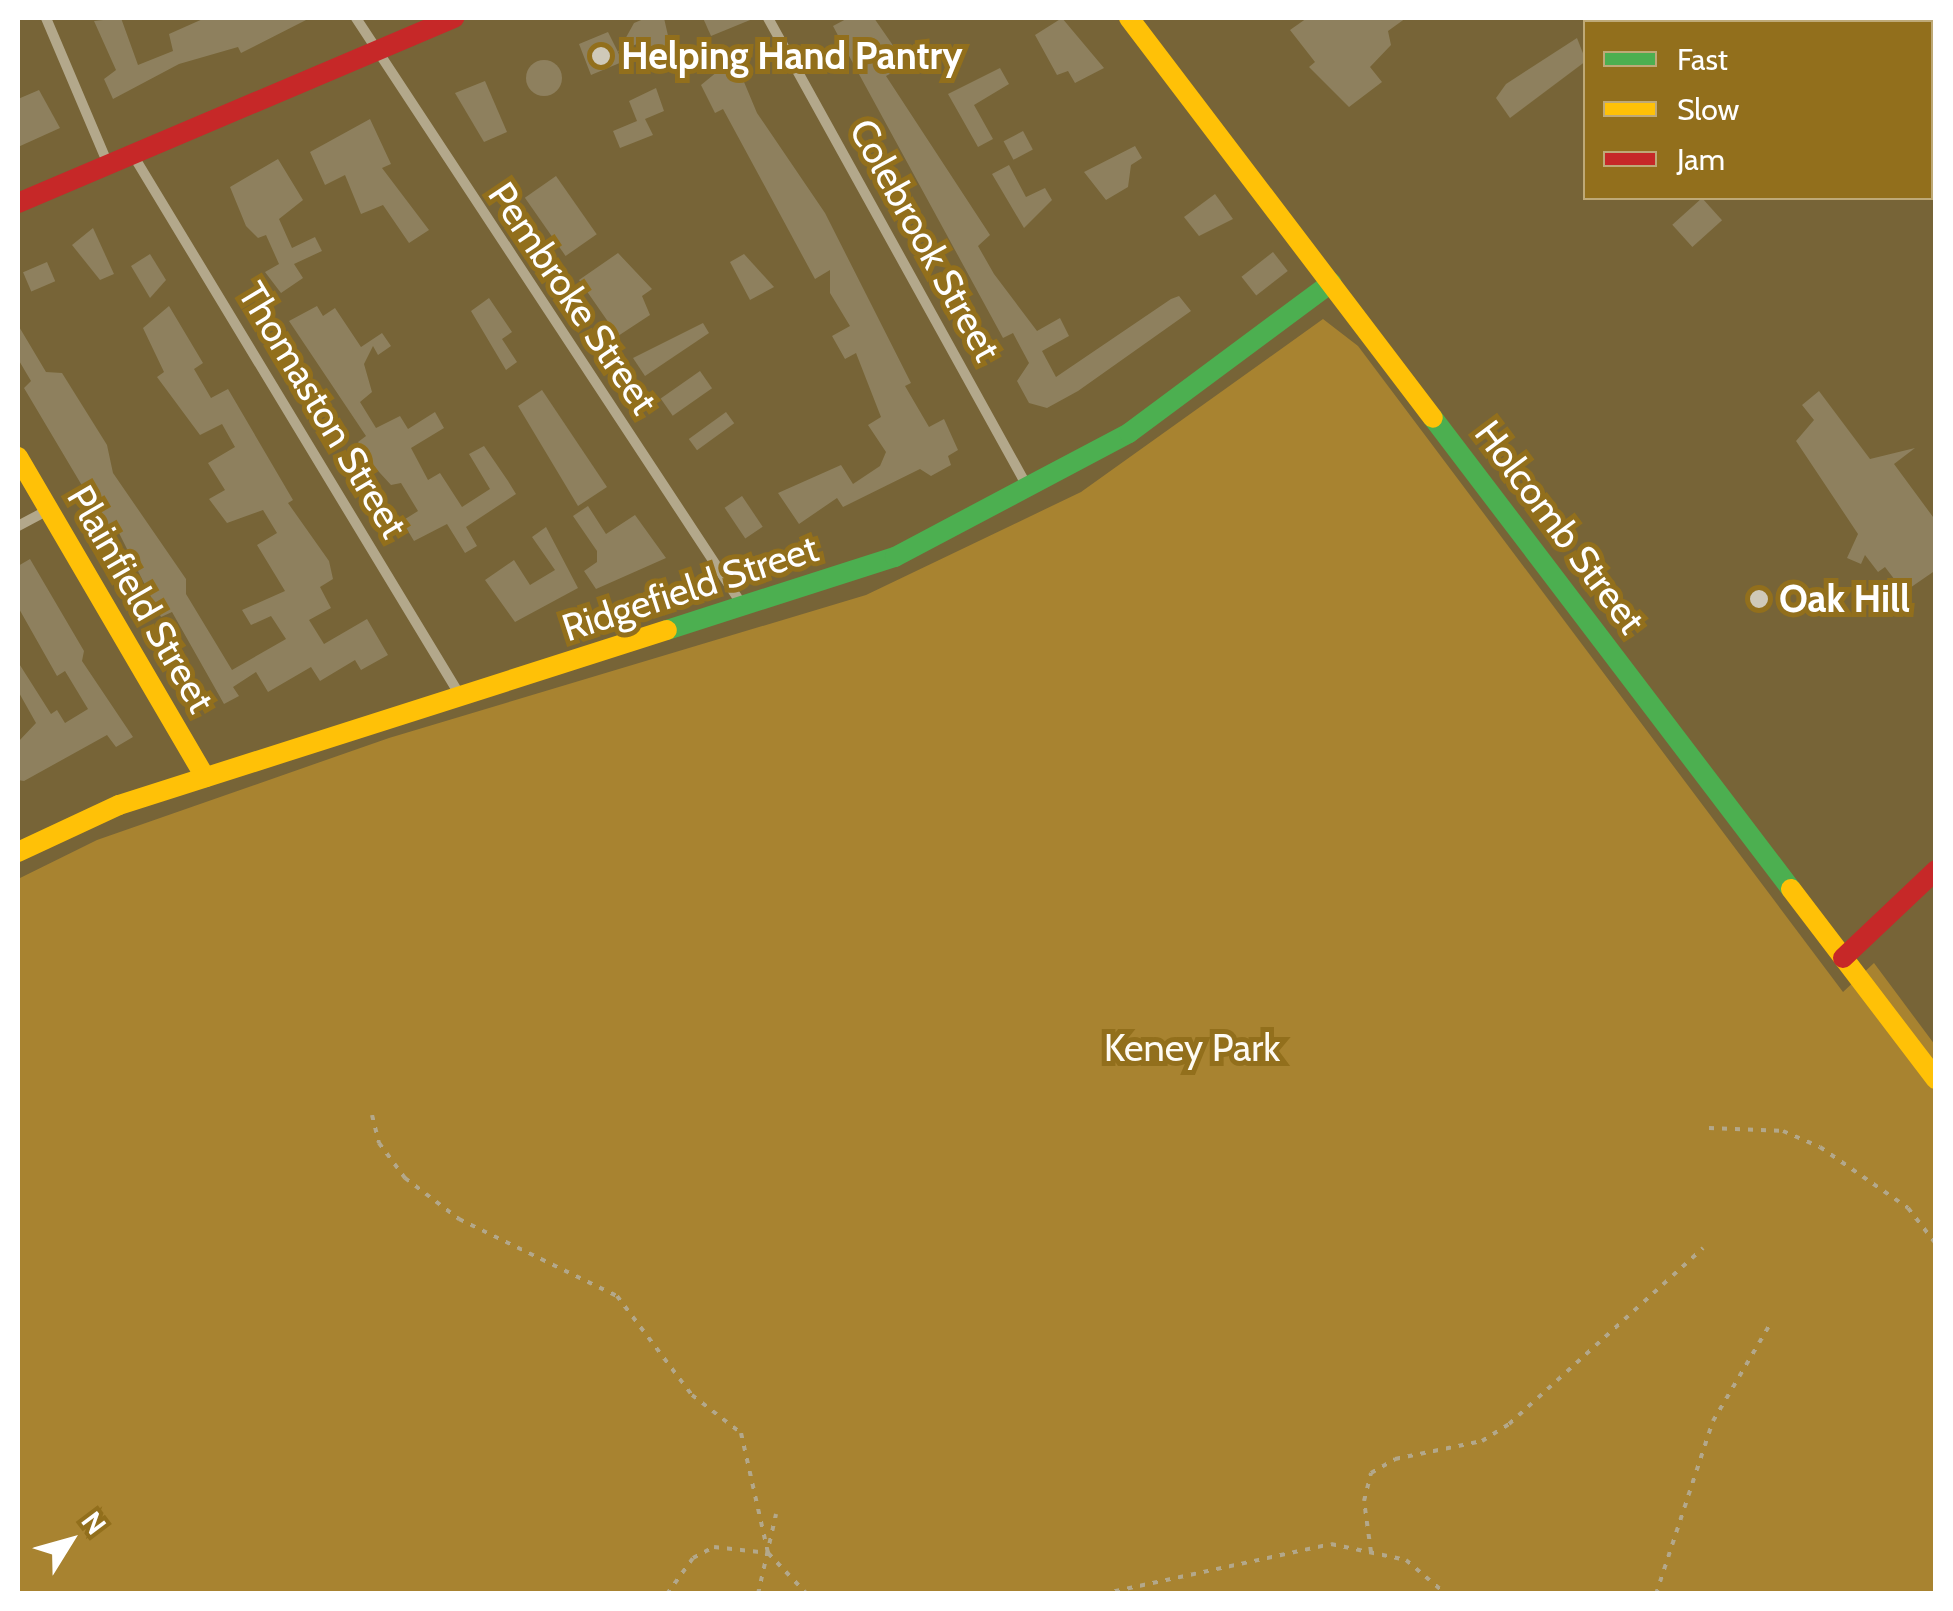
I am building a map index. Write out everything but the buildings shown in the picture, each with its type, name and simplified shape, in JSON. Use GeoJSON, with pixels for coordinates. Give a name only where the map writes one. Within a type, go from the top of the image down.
{"type":"FeatureCollection","features":[{"type":"Feature","properties":{"kind":"street"},"geometry":{"type":"LineString","coordinates":[[46,18],[108,164]]}},
{"type":"Feature","properties":{"kind":"street","name":"Pembroke Street"},"geometry":{"type":"LineString","coordinates":[[356,18],[372,52],[745,609]]}},
{"type":"Feature","properties":{"kind":"street"},"geometry":{"type":"LineString","coordinates":[[18,203],[454,18]]}},
{"type":"Feature","properties":{"kind":"street","name":"Colebrook Street"},"geometry":{"type":"LineString","coordinates":[[768,18],[1030,492]]}},
{"type":"Feature","properties":{"kind":"street","name":"Holcomb Street"},"geometry":{"type":"LineString","coordinates":[[1129,18],[1936,1080]]}},
{"type":"Feature","properties":{"kind":"street","name":"Thomaston Street"},"geometry":{"type":"LineString","coordinates":[[132,154],[462,698]]}},
{"type":"Feature","properties":{"kind":"street","name":"Ridgefield Street"},"geometry":{"type":"LineString","coordinates":[[18,852],[205,777],[745,609],[895,557],[1030,492],[1181,398],[1331,283]]}},
{"type":"Feature","properties":{"kind":"street","name":"Plainfield Street"},"geometry":{"type":"LineString","coordinates":[[18,458],[205,777]]}},
{"type":"Feature","properties":{"kind":"street"},"geometry":{"type":"LineString","coordinates":[[18,526],[48,510]]}},
{"type":"Feature","properties":{"kind":"street"},"geometry":{"type":"LineString","coordinates":[[1843,958],[1936,870]]}},
{"type":"Feature","properties":{"kind":"path"},"geometry":{"type":"LineString","coordinates":[[372,1114],[379,1143],[404,1178],[459,1219],[617,1296],[692,1395],[742,1433],[768,1553],[807,1594]]}},
{"type":"Feature","properties":{"kind":"path"},"geometry":{"type":"LineString","coordinates":[[1708,1128],[1749,1125],[1820,1146],[1908,1208],[1936,1244]]}},
{"type":"Feature","properties":{"kind":"path"},"geometry":{"type":"LineString","coordinates":[[1371,1552],[1364,1501],[1371,1472],[1482,1442],[1546,1393],[1703,1248]]}},
{"type":"Feature","properties":{"kind":"path"},"geometry":{"type":"LineString","coordinates":[[1656,1594],[1713,1421],[1768,1326]]}},
{"type":"Feature","properties":{"kind":"path"},"geometry":{"type":"LineString","coordinates":[[758,1594],[776,1514]]}},
{"type":"Feature","properties":{"kind":"path"},"geometry":{"type":"LineString","coordinates":[[1102,1594],[1331,1544],[1406,1560],[1446,1594]]}},
{"type":"Feature","properties":{"kind":"path"},"geometry":{"type":"LineString","coordinates":[[668,1594],[693,1558],[714,1547],[768,1553]]}},
{"type":"Feature","properties":{"kind":"green space","name":"Keney Park"},"geometry":{"type":"Polygon","coordinates":[[[1323,319],[1358,346],[1843,992],[1874,963],[1935,1045],[1935,1593],[18,1594],[18,879],[97,840],[389,738],[866,595],[1081,492],[1323,319]]]}},
{"type":"Feature","properties":{"kind":"traffic: fast"},"geometry":{"type":"LineString","coordinates":[[667,630],[895,557],[1129,433],[1331,283]]}},
{"type":"Feature","properties":{"kind":"traffic: fast"},"geometry":{"type":"LineString","coordinates":[[1433,418],[1791,889]]}},
{"type":"Feature","properties":{"kind":"traffic: slow"},"geometry":{"type":"LineString","coordinates":[[1129,18],[1433,418]]}},
{"type":"Feature","properties":{"kind":"traffic: slow"},"geometry":{"type":"LineString","coordinates":[[18,457],[205,777]]}},
{"type":"Feature","properties":{"kind":"traffic: slow"},"geometry":{"type":"LineString","coordinates":[[18,852],[119,805],[667,630]]}},
{"type":"Feature","properties":{"kind":"traffic: slow"},"geometry":{"type":"LineString","coordinates":[[1791,889],[1936,1079]]}},
{"type":"Feature","properties":{"kind":"traffic: jam"},"geometry":{"type":"LineString","coordinates":[[18,203],[454,18]]}},
{"type":"Feature","properties":{"kind":"traffic: jam"},"geometry":{"type":"LineString","coordinates":[[1843,958],[1936,870]]}},
{"type":"Feature","properties":{"kind":"place","name":"Helping Hand Pantry"},"geometry":{"type":"Point","coordinates":[601,56]}},
{"type":"Feature","properties":{"kind":"place","name":"Oak Hill"},"geometry":{"type":"Point","coordinates":[1759,599]}}]}
